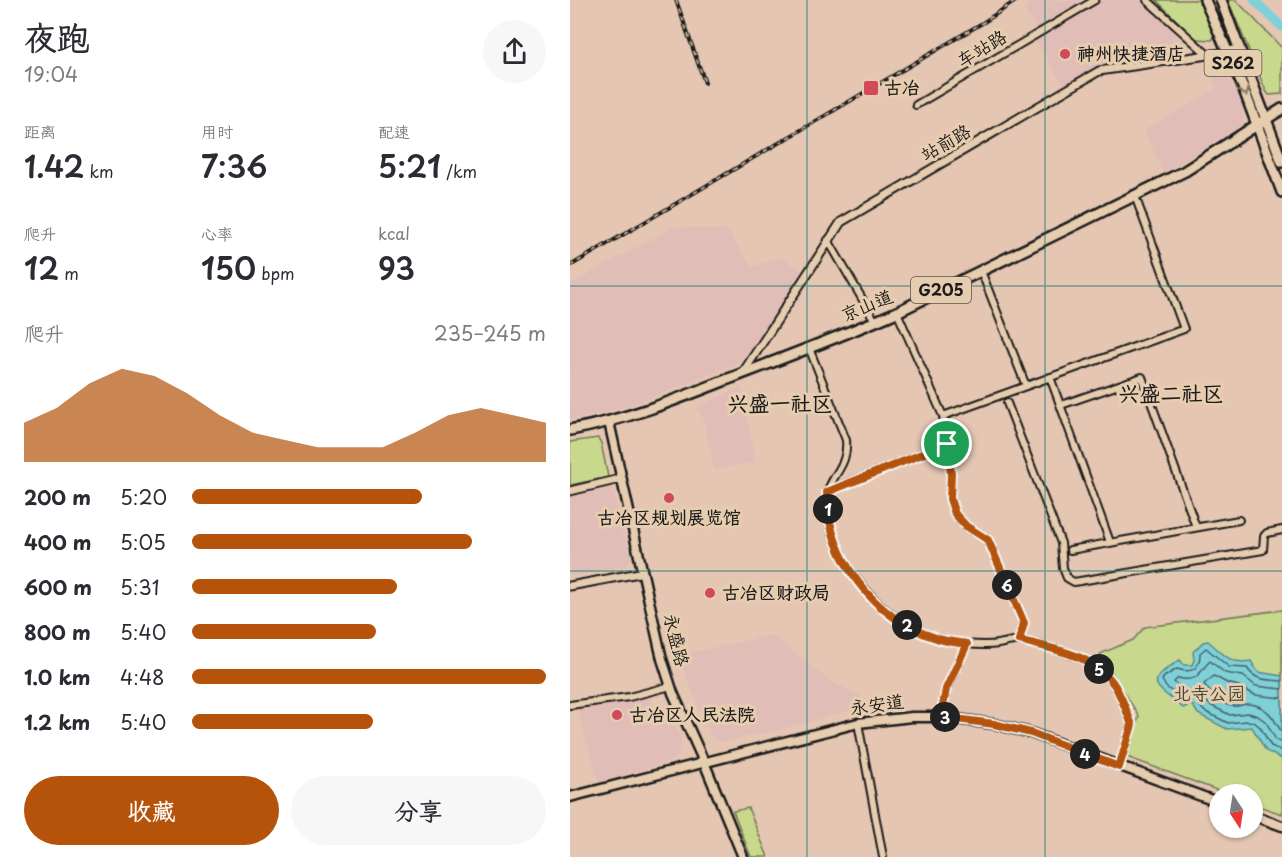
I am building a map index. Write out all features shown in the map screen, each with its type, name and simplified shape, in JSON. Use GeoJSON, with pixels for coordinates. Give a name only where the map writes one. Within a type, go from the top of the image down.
{"type":"FeatureCollection","features":[{"type":"Feature","properties":{"kind":"main road","name":"S262"},"geometry":{"type":"LineString","coordinates":[[1205,0],[1228,52],[1282,192]]}},
{"type":"Feature","properties":{"kind":"main road","name":"S262"},"geometry":{"type":"LineString","coordinates":[[1221,0],[1282,162]]}},
{"type":"Feature","properties":{"kind":"main road","name":"G205"},"geometry":{"type":"LineString","coordinates":[[1257,126],[1282,109]]}},
{"type":"Feature","properties":{"kind":"main road","name":"京山道"},"geometry":{"type":"LineString","coordinates":[[570,430],[646,411],[897,312],[1185,171],[1257,126]]}},
{"type":"Feature","properties":{"kind":"main road","name":"永盛路"},"geometry":{"type":"LineString","coordinates":[[607,422],[616,480],[659,662],[667,687],[703,763]]}},
{"type":"Feature","properties":{"kind":"main road","name":"永盛路"},"geometry":{"type":"LineString","coordinates":[[607,422],[662,659],[673,693],[741,857]]}},
{"type":"Feature","properties":{"kind":"main road","name":"永安道"},"geometry":{"type":"LineString","coordinates":[[570,797],[858,723],[912,717],[941,717],[994,724],[1031,733],[1209,799]]}},
{"type":"Feature","properties":{"kind":"main road"},"geometry":{"type":"LineString","coordinates":[[1263,819],[1282,826]]}},
{"type":"Feature","properties":{"kind":"street","name":"车站路"},"geometry":{"type":"LineString","coordinates":[[916,105],[1095,0]]}},
{"type":"Feature","properties":{"kind":"street"},"geometry":{"type":"LineString","coordinates":[[1148,0],[1207,54]]}},
{"type":"Feature","properties":{"kind":"street","name":"站前路"},"geometry":{"type":"LineString","coordinates":[[742,374],[840,222],[1099,70],[1228,52],[1239,47]]}},
{"type":"Feature","properties":{"kind":"street"},"geometry":{"type":"LineString","coordinates":[[943,416],[1184,329],[1135,196]]}},
{"type":"Feature","properties":{"kind":"street"},"geometry":{"type":"LineString","coordinates":[[828,240],[875,321]]}},
{"type":"Feature","properties":{"kind":"street"},"geometry":{"type":"LineString","coordinates":[[981,271],[1026,386]]}},
{"type":"Feature","properties":{"kind":"street"},"geometry":{"type":"LineString","coordinates":[[897,312],[943,416],[951,473],[950,499],[955,514],[966,526],[988,540],[1024,623],[1019,640]]}},
{"type":"Feature","properties":{"kind":"street"},"geometry":{"type":"LineString","coordinates":[[809,348],[846,440],[847,451],[844,463],[827,492],[832,534],[852,572],[875,601],[913,628],[936,639],[967,644],[995,645],[1019,640],[1082,658],[1102,671],[1114,685],[1132,725],[1119,767]]}},
{"type":"Feature","properties":{"kind":"street"},"geometry":{"type":"LineString","coordinates":[[1050,377],[1110,542]]}},
{"type":"Feature","properties":{"kind":"street"},"geometry":{"type":"LineString","coordinates":[[1061,405],[1142,377],[1196,527]]}},
{"type":"Feature","properties":{"kind":"street"},"geometry":{"type":"LineString","coordinates":[[1007,403],[1061,543],[1063,568],[1067,579],[1074,582],[1263,550],[1264,536],[1267,533],[1282,530]]}},
{"type":"Feature","properties":{"kind":"street"},"geometry":{"type":"LineString","coordinates":[[827,492],[947,444]]}},
{"type":"Feature","properties":{"kind":"street"},"geometry":{"type":"LineString","coordinates":[[570,491],[616,480]]}},
{"type":"Feature","properties":{"kind":"street"},"geometry":{"type":"LineString","coordinates":[[1070,550],[1239,520]]}},
{"type":"Feature","properties":{"kind":"street"},"geometry":{"type":"LineString","coordinates":[[570,586],[639,573]]}},
{"type":"Feature","properties":{"kind":"street"},"geometry":{"type":"LineString","coordinates":[[941,717],[946,689],[967,644]]}},
{"type":"Feature","properties":{"kind":"street"},"geometry":{"type":"LineString","coordinates":[[570,705],[629,697],[667,687]]}},
{"type":"Feature","properties":{"kind":"street"},"geometry":{"type":"LineString","coordinates":[[858,723],[883,857]]}},
{"type":"Feature","properties":{"kind":"shaded area"},"geometry":{"type":"Polygon","coordinates":[[[1035,0],[1077,0],[1079,4],[1037,30],[1024,8],[1035,0]]]}},
{"type":"Feature","properties":{"kind":"shaded area"},"geometry":{"type":"Polygon","coordinates":[[[1101,0],[1141,0],[1184,44],[1185,52],[1102,64],[1064,86],[1035,39],[1101,0]]]}},
{"type":"Feature","properties":{"kind":"shaded area"},"geometry":{"type":"Polygon","coordinates":[[[1219,57],[1244,109],[1242,125],[1194,156],[1163,172],[1144,130],[1216,89],[1205,58],[1219,57]]]}},
{"type":"Feature","properties":{"kind":"shaded area"},"geometry":{"type":"Polygon","coordinates":[[[673,227],[727,230],[752,267],[782,257],[803,272],[747,360],[627,407],[570,420],[570,285],[673,227]]]}},
{"type":"Feature","properties":{"kind":"shaded area"},"geometry":{"type":"Polygon","coordinates":[[[741,387],[755,462],[714,470],[704,420],[696,408],[741,387]]]}},
{"type":"Feature","properties":{"kind":"shaded area"},"geometry":{"type":"Polygon","coordinates":[[[611,487],[631,559],[624,567],[570,577],[570,495],[611,487]]]}},
{"type":"Feature","properties":{"kind":"shaded area"},"geometry":{"type":"Polygon","coordinates":[[[773,635],[816,671],[837,685],[861,695],[862,707],[775,731],[722,742],[710,736],[678,655],[773,635]]]}},
{"type":"Feature","properties":{"kind":"shaded area"},"geometry":{"type":"Polygon","coordinates":[[[649,694],[658,720],[671,717],[681,739],[679,754],[673,760],[599,783],[577,707],[649,694]]]}},
{"type":"Feature","properties":{"kind":"green space"},"geometry":{"type":"Polygon","coordinates":[[[1156,0],[1200,0],[1216,35],[1212,40],[1196,39],[1156,0]]]}},
{"type":"Feature","properties":{"kind":"green space"},"geometry":{"type":"Polygon","coordinates":[[[1228,0],[1236,0],[1282,48],[1282,94],[1269,95],[1266,91],[1228,0]]]}},
{"type":"Feature","properties":{"kind":"green space"},"geometry":{"type":"Polygon","coordinates":[[[598,438],[608,477],[570,485],[570,442],[598,438]]]}},
{"type":"Feature","properties":{"kind":"green space","name":"北寺公园"},"geometry":{"type":"Polygon","coordinates":[[[1282,610],[1282,814],[1263,807],[1263,784],[1209,784],[1209,787],[1127,757],[1139,716],[1100,654],[1133,640],[1145,627],[1282,610]]]}},
{"type":"Feature","properties":{"kind":"green space"},"geometry":{"type":"Polygon","coordinates":[[[748,808],[768,857],[751,857],[733,811],[748,808]]]}},
{"type":"Feature","properties":{"kind":"water"},"geometry":{"type":"Polygon","coordinates":[[[1208,641],[1232,660],[1251,661],[1258,672],[1282,676],[1282,759],[1266,751],[1252,727],[1227,729],[1198,714],[1193,706],[1183,708],[1165,694],[1157,684],[1157,679],[1161,674],[1180,660],[1184,665],[1192,665],[1193,652],[1203,642],[1208,641]]]}},
{"type":"Feature","properties":{"kind":"waterway"},"geometry":{"type":"LineString","coordinates":[[1254,0],[1282,27]]}},
{"type":"Feature","properties":{"kind":"railway"},"geometry":{"type":"LineString","coordinates":[[676,0],[705,83]]}},
{"type":"Feature","properties":{"kind":"railway"},"geometry":{"type":"LineString","coordinates":[[570,266],[984,22],[1017,0]]}},
{"type":"Feature","properties":{"kind":"place","name":"神州快捷酒店"},"geometry":{"type":"Point","coordinates":[1065,54]}},
{"type":"Feature","properties":{"kind":"place","name":"古冶"},"geometry":{"type":"Point","coordinates":[871,88]}},
{"type":"Feature","properties":{"kind":"place","name":"古冶区规划展览馆"},"geometry":{"type":"Point","coordinates":[669,498]}},
{"type":"Feature","properties":{"kind":"place","name":"古冶区财政局"},"geometry":{"type":"Point","coordinates":[710,593]}},
{"type":"Feature","properties":{"kind":"place","name":"古冶区人民法院"},"geometry":{"type":"Point","coordinates":[617,715]}},
{"type":"Feature","properties":{"kind":"district","name":"兴盛二社区"},"geometry":{"type":"Point","coordinates":[1171,394]}},
{"type":"Feature","properties":{"kind":"district","name":"兴盛一社区"},"geometry":{"type":"Point","coordinates":[780,404]}},
{"type":"Feature","properties":{"kind":"route"},"geometry":{"type":"LineString","coordinates":[[947,444],[951,473],[950,499],[955,514],[966,526],[988,540],[1024,623],[1019,640],[1082,658],[1102,671],[1114,685],[1132,725],[1119,767],[1031,733],[994,724],[941,717],[946,689],[967,644],[936,639],[896,618],[875,601],[843,559],[832,534],[827,492],[947,444]]}}]}
